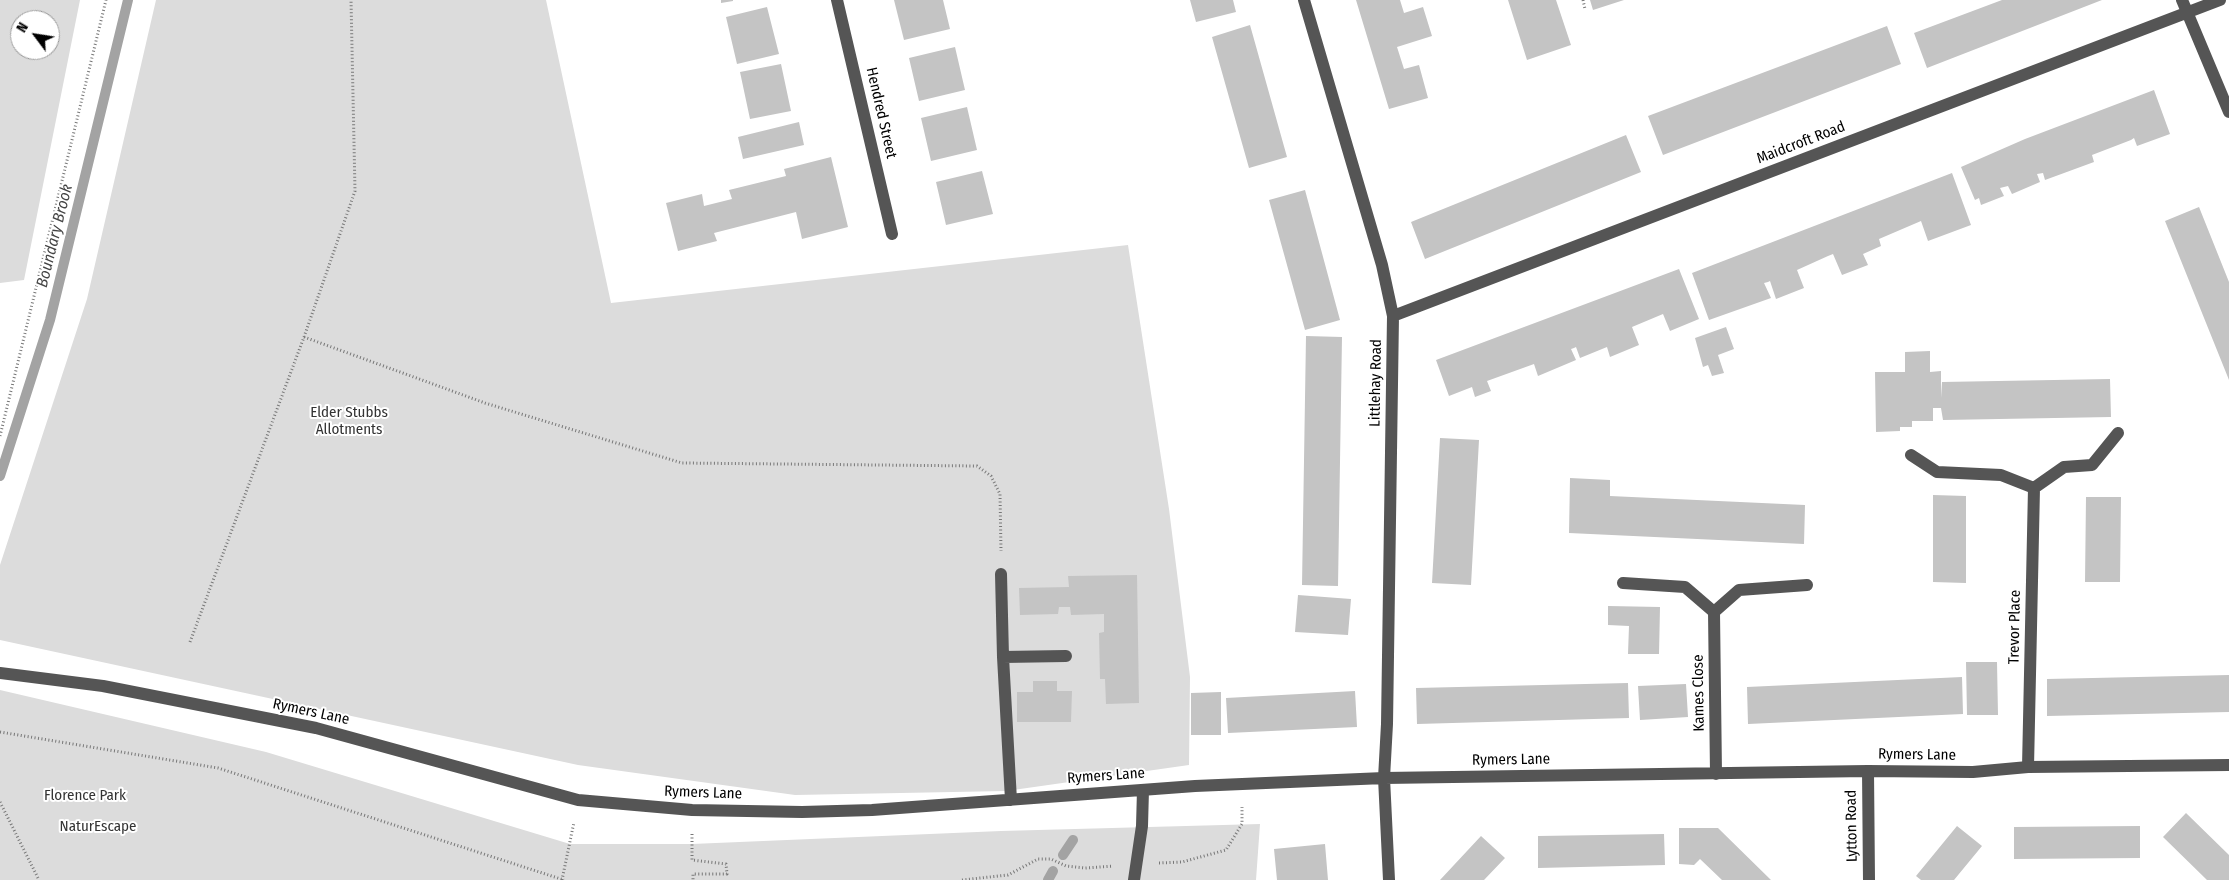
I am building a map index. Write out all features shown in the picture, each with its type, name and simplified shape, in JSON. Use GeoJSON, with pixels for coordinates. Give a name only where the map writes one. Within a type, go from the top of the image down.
{"type":"FeatureCollection","features":[{"type":"Feature","properties":{"kind":"street","name":"Hendred Street"},"geometry":{"type":"LineString","coordinates":[[837,0],[892,234]]}},
{"type":"Feature","properties":{"kind":"street","name":"Littlehay Road"},"geometry":{"type":"LineString","coordinates":[[1304,0],[1382,265],[1393,316],[1387,724],[1384,778],[1389,880]]}},
{"type":"Feature","properties":{"kind":"street"},"geometry":{"type":"LineString","coordinates":[[2182,0],[2229,112]]}},
{"type":"Feature","properties":{"kind":"street","name":"Maidcroft Road"},"geometry":{"type":"LineString","coordinates":[[1393,316],[2220,0]]}},
{"type":"Feature","properties":{"kind":"street"},"geometry":{"type":"LineString","coordinates":[[1911,455],[1936,472],[2001,475],[2034,488],[2064,468],[2092,465],[2118,432]]}},
{"type":"Feature","properties":{"kind":"street","name":"Trevor Place"},"geometry":{"type":"LineString","coordinates":[[2028,767],[2034,488]]}},
{"type":"Feature","properties":{"kind":"street"},"geometry":{"type":"LineString","coordinates":[[1001,574],[1003,657],[1011,800]]}},
{"type":"Feature","properties":{"kind":"street"},"geometry":{"type":"LineString","coordinates":[[1622,583],[1684,587],[1714,612],[1739,590],[1807,586]]}},
{"type":"Feature","properties":{"kind":"street","name":"Kames Close"},"geometry":{"type":"LineString","coordinates":[[1714,612],[1716,774]]}},
{"type":"Feature","properties":{"kind":"street"},"geometry":{"type":"LineString","coordinates":[[1003,657],[1066,656]]}},
{"type":"Feature","properties":{"kind":"street","name":"Rymers Lane"},"geometry":{"type":"LineString","coordinates":[[0,673],[103,686],[316,728],[578,800],[692,810],[802,812],[872,810],[1143,790],[1384,778],[1868,771],[1973,772],[2028,767],[2229,766]]}},
{"type":"Feature","properties":{"kind":"street","name":"Lytton Road"},"geometry":{"type":"LineString","coordinates":[[1868,771],[1868,880]]}},
{"type":"Feature","properties":{"kind":"street"},"geometry":{"type":"LineString","coordinates":[[1134,880],[1142,826],[1143,790]]}},
{"type":"Feature","properties":{"kind":"path"},"geometry":{"type":"LineString","coordinates":[[0,436],[106,0]]}},
{"type":"Feature","properties":{"kind":"path"},"geometry":{"type":"LineString","coordinates":[[190,642],[304,337],[355,191],[351,0]]}},
{"type":"Feature","properties":{"kind":"path"},"geometry":{"type":"LineString","coordinates":[[1583,0],[1586,9]]}},
{"type":"Feature","properties":{"kind":"path"},"geometry":{"type":"LineString","coordinates":[[304,337],[485,404],[682,463],[977,466],[991,476],[1000,494],[1001,574]]}},
{"type":"Feature","properties":{"kind":"path"},"geometry":{"type":"LineString","coordinates":[[0,732],[218,768],[563,880],[578,800]]}},
{"type":"Feature","properties":{"kind":"path"},"geometry":{"type":"LineString","coordinates":[[0,802],[39,880]]}},
{"type":"Feature","properties":{"kind":"path"},"geometry":{"type":"LineString","coordinates":[[692,810],[692,860],[726,864],[727,874],[693,874],[693,880]]}},
{"type":"Feature","properties":{"kind":"path"},"geometry":{"type":"LineString","coordinates":[[545,880],[546,875]]}},
{"type":"Feature","properties":{"kind":"path"},"geometry":{"type":"LineString","coordinates":[[1005,880],[1008,875]]}},
{"type":"Feature","properties":{"kind":"green space"},"geometry":{"type":"Polygon","coordinates":[[[0,0],[80,0],[24,280],[0,283],[0,0]]]}},
{"type":"Feature","properties":{"kind":"green space","name":"Elder Stubbs Allotments"},"geometry":{"type":"Polygon","coordinates":[[[156,0],[546,0],[611,303],[1128,245],[1169,509],[1190,677],[1189,765],[1006,791],[795,795],[578,765],[0,640],[0,565],[87,299],[156,0]]]}},
{"type":"Feature","properties":{"kind":"green space","name":"Florence Park"},"geometry":{"type":"Polygon","coordinates":[[[0,690],[266,752],[570,844],[692,844],[1001,831],[1260,824],[1256,880],[0,880],[0,690]]]}},
{"type":"Feature","properties":{"kind":"building"},"geometry":{"type":"Polygon","coordinates":[[[721,0],[733,0],[733,1],[721,3],[721,0]]]}},
{"type":"Feature","properties":{"kind":"building"},"geometry":{"type":"Polygon","coordinates":[[[894,0],[943,0],[950,29],[904,40],[894,0]]]}},
{"type":"Feature","properties":{"kind":"building"},"geometry":{"type":"Polygon","coordinates":[[[1190,0],[1233,0],[1236,12],[1196,22],[1190,0]]]}},
{"type":"Feature","properties":{"kind":"building"},"geometry":{"type":"Polygon","coordinates":[[[1356,0],[1400,0],[1404,13],[1423,7],[1432,36],[1397,47],[1404,69],[1419,65],[1428,98],[1389,109],[1356,0]]]}},
{"type":"Feature","properties":{"kind":"building"},"geometry":{"type":"Polygon","coordinates":[[[1508,0],[1556,0],[1571,45],[1527,60],[1508,0]]]}},
{"type":"Feature","properties":{"kind":"building"},"geometry":{"type":"Polygon","coordinates":[[[1590,0],[1624,0],[1593,10],[1590,0]]]}},
{"type":"Feature","properties":{"kind":"building"},"geometry":{"type":"Polygon","coordinates":[[[2002,0],[2102,0],[1927,68],[1914,33],[2002,0]]]}},
{"type":"Feature","properties":{"kind":"building"},"geometry":{"type":"Polygon","coordinates":[[[767,7],[779,54],[737,64],[726,17],[767,7]]]}},
{"type":"Feature","properties":{"kind":"building"},"geometry":{"type":"Polygon","coordinates":[[[1250,25],[1287,157],[1249,168],[1212,37],[1250,25]]]}},
{"type":"Feature","properties":{"kind":"building"},"geometry":{"type":"Polygon","coordinates":[[[1887,26],[1901,64],[1663,155],[1648,116],[1887,26]]]}},
{"type":"Feature","properties":{"kind":"building"},"geometry":{"type":"Polygon","coordinates":[[[955,47],[965,90],[919,101],[909,58],[955,47]]]}},
{"type":"Feature","properties":{"kind":"building"},"geometry":{"type":"Polygon","coordinates":[[[781,64],[791,111],[750,119],[740,72],[781,64]]]}},
{"type":"Feature","properties":{"kind":"building"},"geometry":{"type":"Polygon","coordinates":[[[2154,90],[2170,134],[2137,146],[2134,138],[2092,155],[2094,162],[2045,180],[2043,173],[2037,174],[2040,182],[2012,194],[2008,186],[2000,188],[2004,196],[1981,205],[1979,198],[1975,200],[1961,167],[2025,139],[2154,90]]]}},
{"type":"Feature","properties":{"kind":"building"},"geometry":{"type":"Polygon","coordinates":[[[967,107],[977,150],[931,161],[921,118],[967,107]]]}},
{"type":"Feature","properties":{"kind":"building"},"geometry":{"type":"Polygon","coordinates":[[[799,122],[804,145],[743,159],[738,137],[799,122]]]}},
{"type":"Feature","properties":{"kind":"building"},"geometry":{"type":"Polygon","coordinates":[[[1626,135],[1641,172],[1425,259],[1411,222],[1626,135]]]}},
{"type":"Feature","properties":{"kind":"building"},"geometry":{"type":"Polygon","coordinates":[[[831,157],[848,227],[802,239],[796,212],[714,233],[717,241],[678,251],[666,203],[702,194],[704,206],[732,199],[729,190],[786,176],[784,169],[831,157]]]}},
{"type":"Feature","properties":{"kind":"building"},"geometry":{"type":"Polygon","coordinates":[[[982,171],[993,214],[946,225],[936,182],[982,171]]]}},
{"type":"Feature","properties":{"kind":"building"},"geometry":{"type":"Polygon","coordinates":[[[1952,173],[1971,225],[1928,241],[1921,221],[1879,239],[1881,246],[1863,254],[1868,265],[1842,275],[1833,254],[1797,270],[1804,288],[1776,299],[1770,281],[1764,283],[1771,298],[1709,320],[1692,273],[1952,173]]]}},
{"type":"Feature","properties":{"kind":"building"},"geometry":{"type":"Polygon","coordinates":[[[1305,190],[1340,320],[1305,330],[1269,200],[1305,190]]]}},
{"type":"Feature","properties":{"kind":"building"},"geometry":{"type":"Polygon","coordinates":[[[2199,207],[2229,282],[2229,380],[2165,221],[2199,207]]]}},
{"type":"Feature","properties":{"kind":"building"},"geometry":{"type":"Polygon","coordinates":[[[1679,269],[1699,319],[1670,331],[1663,314],[1632,327],[1639,345],[1610,357],[1607,347],[1580,358],[1576,347],[1571,349],[1576,360],[1538,376],[1534,364],[1487,381],[1491,391],[1475,397],[1472,387],[1449,396],[1436,360],[1679,269]]]}},
{"type":"Feature","properties":{"kind":"building"},"geometry":{"type":"Polygon","coordinates":[[[1726,327],[1734,349],[1718,355],[1724,373],[1712,376],[1708,365],[1703,367],[1695,338],[1726,327]]]}},
{"type":"Feature","properties":{"kind":"building"},"geometry":{"type":"Polygon","coordinates":[[[1306,336],[1342,337],[1338,586],[1302,585],[1306,336]]]}},
{"type":"Feature","properties":{"kind":"building"},"geometry":{"type":"Polygon","coordinates":[[[1930,351],[1930,372],[1941,371],[1941,398],[1942,382],[2110,379],[2111,417],[1943,420],[1941,408],[1933,408],[1933,421],[1912,421],[1912,427],[1900,427],[1900,431],[1876,432],[1875,372],[1905,372],[1905,352],[1930,351]]]}},
{"type":"Feature","properties":{"kind":"building"},"geometry":{"type":"Polygon","coordinates":[[[1440,438],[1479,440],[1471,585],[1432,583],[1440,438]]]}},
{"type":"Feature","properties":{"kind":"building"},"geometry":{"type":"Polygon","coordinates":[[[1570,478],[1610,480],[1610,496],[1805,505],[1804,544],[1569,533],[1570,478]]]}},
{"type":"Feature","properties":{"kind":"building"},"geometry":{"type":"Polygon","coordinates":[[[1933,495],[1966,496],[1966,583],[1933,582],[1933,495]]]}},
{"type":"Feature","properties":{"kind":"building"},"geometry":{"type":"Polygon","coordinates":[[[2086,497],[2121,497],[2120,582],[2085,582],[2086,497]]]}},
{"type":"Feature","properties":{"kind":"building"},"geometry":{"type":"Polygon","coordinates":[[[1137,575],[1139,703],[1106,704],[1105,679],[1100,679],[1099,633],[1104,632],[1104,614],[1071,615],[1070,607],[1059,607],[1058,614],[1020,615],[1019,588],[1069,587],[1068,576],[1137,575]]]}},
{"type":"Feature","properties":{"kind":"building"},"geometry":{"type":"Polygon","coordinates":[[[1298,595],[1351,599],[1348,635],[1295,632],[1298,595]]]}},
{"type":"Feature","properties":{"kind":"building"},"geometry":{"type":"Polygon","coordinates":[[[1608,606],[1660,607],[1659,654],[1628,654],[1629,626],[1608,625],[1608,606]]]}},
{"type":"Feature","properties":{"kind":"building"},"geometry":{"type":"Polygon","coordinates":[[[1966,662],[1997,662],[1998,715],[1967,715],[1966,662]]]}},
{"type":"Feature","properties":{"kind":"building"},"geometry":{"type":"Polygon","coordinates":[[[2229,675],[2229,712],[2047,716],[2047,679],[2229,675]]]}},
{"type":"Feature","properties":{"kind":"building"},"geometry":{"type":"Polygon","coordinates":[[[1962,677],[1963,714],[1748,724],[1747,687],[1962,677]]]}},
{"type":"Feature","properties":{"kind":"building"},"geometry":{"type":"Polygon","coordinates":[[[1033,681],[1057,681],[1057,691],[1072,691],[1071,722],[1017,722],[1017,692],[1033,692],[1033,681]]]}},
{"type":"Feature","properties":{"kind":"building"},"geometry":{"type":"Polygon","coordinates":[[[1628,683],[1629,718],[1417,724],[1416,688],[1628,683]]]}},
{"type":"Feature","properties":{"kind":"building"},"geometry":{"type":"Polygon","coordinates":[[[1686,684],[1688,717],[1640,720],[1638,686],[1686,684]]]}},
{"type":"Feature","properties":{"kind":"building"},"geometry":{"type":"Polygon","coordinates":[[[1355,691],[1357,727],[1228,733],[1226,698],[1355,691]]]}},
{"type":"Feature","properties":{"kind":"building"},"geometry":{"type":"Polygon","coordinates":[[[1221,692],[1221,735],[1191,735],[1191,693],[1221,692]]]}},
{"type":"Feature","properties":{"kind":"building"},"geometry":{"type":"Polygon","coordinates":[[[2186,813],[2229,855],[2229,880],[2207,880],[2163,837],[2186,813]]]}},
{"type":"Feature","properties":{"kind":"building"},"geometry":{"type":"Polygon","coordinates":[[[1957,826],[1982,846],[1954,880],[1921,880],[1916,876],[1957,826]]]}},
{"type":"Feature","properties":{"kind":"building"},"geometry":{"type":"Polygon","coordinates":[[[2140,826],[2140,858],[2014,859],[2014,827],[2140,826]]]}},
{"type":"Feature","properties":{"kind":"building"},"geometry":{"type":"Polygon","coordinates":[[[1679,828],[1718,828],[1771,880],[1722,880],[1700,859],[1694,865],[1679,864],[1679,828]]]}},
{"type":"Feature","properties":{"kind":"building"},"geometry":{"type":"Polygon","coordinates":[[[1664,834],[1665,865],[1538,868],[1538,836],[1664,834]]]}},
{"type":"Feature","properties":{"kind":"building"},"geometry":{"type":"Polygon","coordinates":[[[1481,836],[1505,858],[1484,880],[1440,880],[1481,836]]]}},
{"type":"Feature","properties":{"kind":"building"},"geometry":{"type":"Polygon","coordinates":[[[1325,844],[1328,880],[1277,880],[1274,849],[1325,844]]]}},
{"type":"Feature","properties":{"kind":"waterway","name":"Boundary Brook"},"geometry":{"type":"LineString","coordinates":[[0,476],[50,320],[128,0]]}},
{"type":"Feature","properties":{"kind":"waterway"},"geometry":{"type":"LineString","coordinates":[[1063,855],[1073,840]]}},
{"type":"Feature","properties":{"kind":"waterway"},"geometry":{"type":"LineString","coordinates":[[1048,880],[1053,871]]}},
{"type":"Feature","properties":{"kind":"park label","name":"NaturEscape"},"geometry":{"type":"Point","coordinates":[98,827]}}]}
